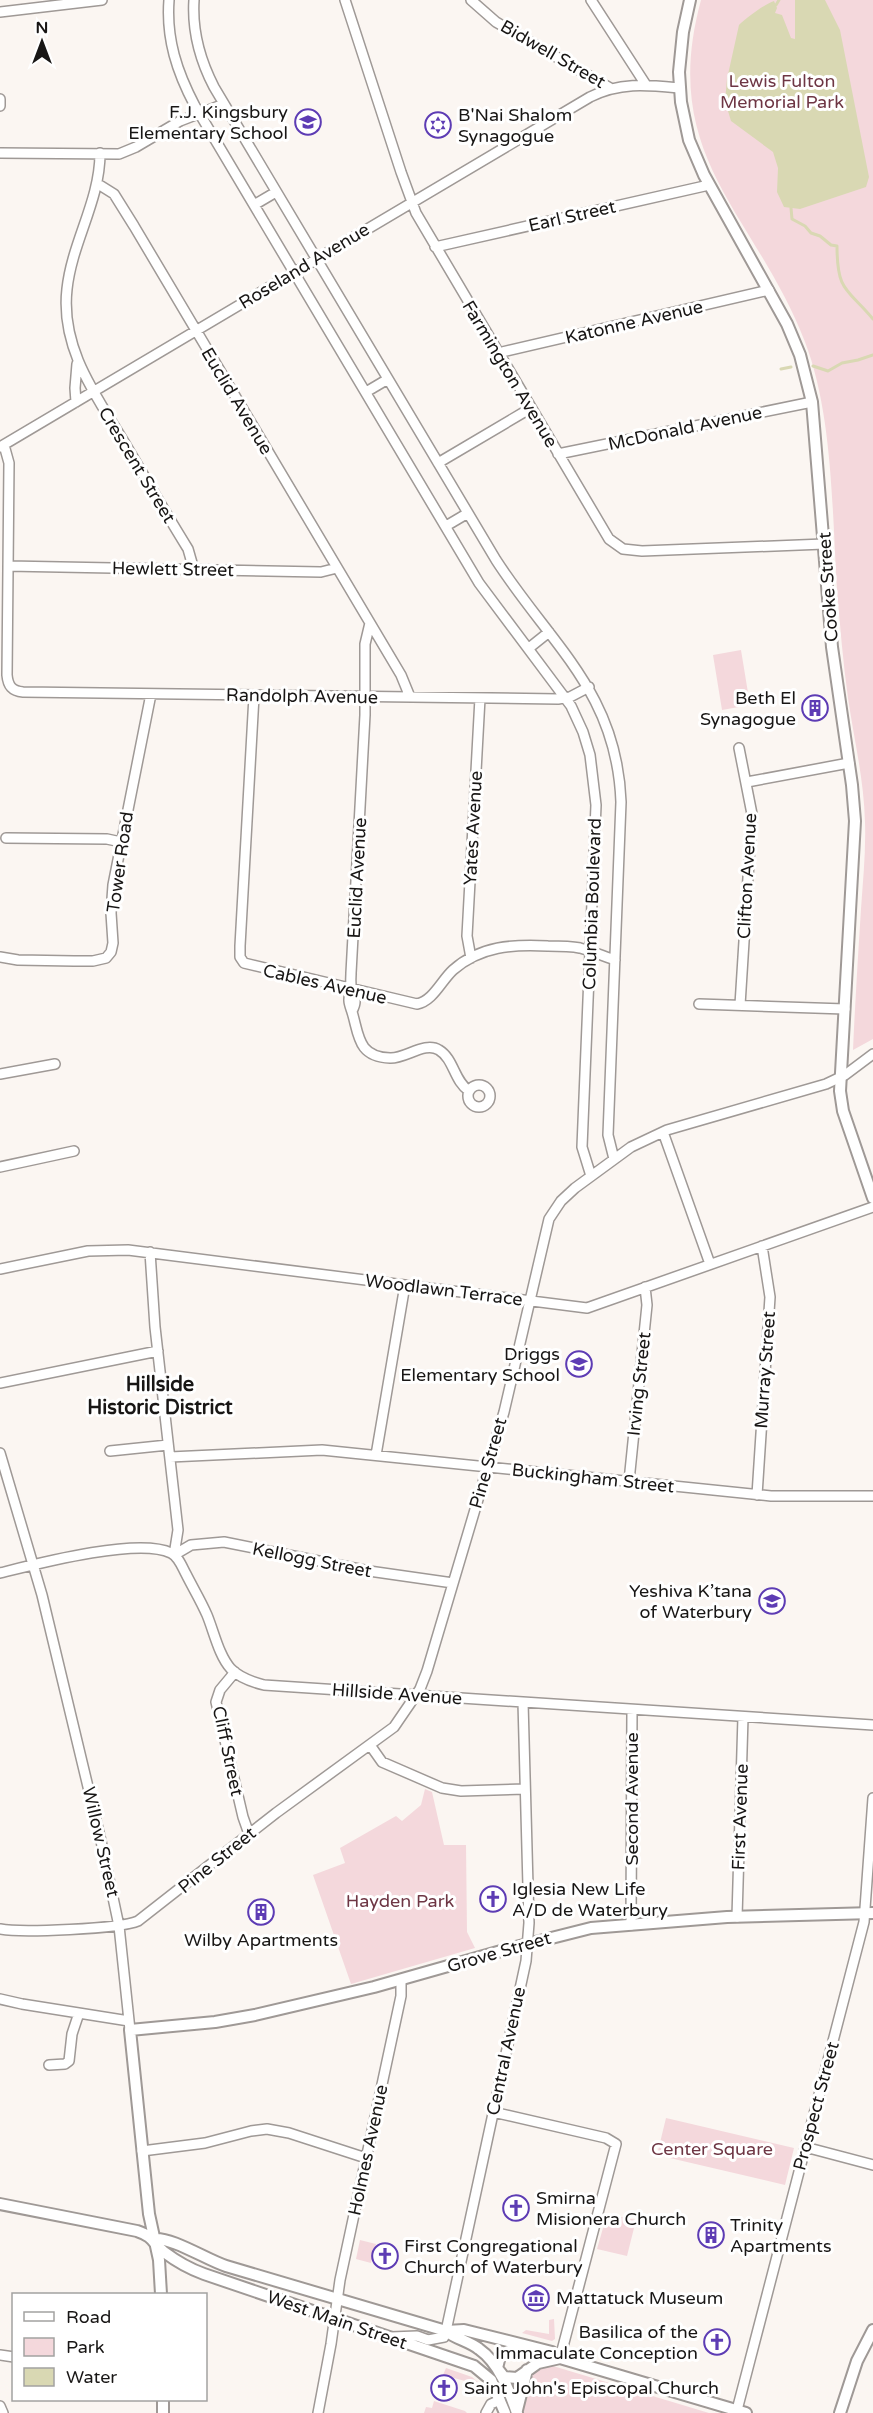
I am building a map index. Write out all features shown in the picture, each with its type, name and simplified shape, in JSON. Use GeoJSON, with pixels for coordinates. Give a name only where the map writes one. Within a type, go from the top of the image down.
{"type":"FeatureCollection","features":[{"type":"Feature","properties":{"kind":"main road","name":"Cooke Street"},"geometry":{"type":"LineString","coordinates":[[690,0],[681,40],[679,88],[689,140],[709,185],[769,290],[796,346],[812,402],[834,665],[849,763],[855,832],[841,1077],[842,1105],[873,1198]]}},
{"type":"Feature","properties":{"kind":"main road","name":"Grove Street"},"geometry":{"type":"LineString","coordinates":[[130,2025],[244,2017],[401,1980],[583,1929],[737,1917],[869,1913]]}},
{"type":"Feature","properties":{"kind":"main road","name":"Willow Street"},"geometry":{"type":"LineString","coordinates":[[130,2025],[148,2214],[159,2260],[161,2293]]}},
{"type":"Feature","properties":{"kind":"main road","name":"West Main Street"},"geometry":{"type":"LineString","coordinates":[[0,2204],[125,2228],[154,2239],[169,2240],[217,2263],[446,2331],[479,2349],[491,2360],[505,2413]]}},
{"type":"Feature","properties":{"kind":"main road","name":"West Main Street"},"geometry":{"type":"LineString","coordinates":[[154,2239],[164,2252],[196,2271],[494,2374],[508,2390],[517,2413]]}},
{"type":"Feature","properties":{"kind":"main road"},"geometry":{"type":"LineString","coordinates":[[840,2413],[857,2361],[873,2330]]}},
{"type":"Feature","properties":{"kind":"main road","name":"West Main Street"},"geometry":{"type":"LineString","coordinates":[[446,2331],[471,2332],[538,2348],[555,2353],[560,2358],[741,2412]]}},
{"type":"Feature","properties":{"kind":"main road"},"geometry":{"type":"LineString","coordinates":[[538,2348],[521,2348],[502,2354],[494,2374],[512,2379],[519,2377],[541,2361],[560,2358]]}},
{"type":"Feature","properties":{"kind":"main road"},"geometry":{"type":"LineString","coordinates":[[517,2413],[517,2404],[527,2370]]}},
{"type":"Feature","properties":{"kind":"street"},"geometry":{"type":"LineString","coordinates":[[0,12],[102,0]]}},
{"type":"Feature","properties":{"kind":"street","name":"Columbia Boulevard"},"geometry":{"type":"LineString","coordinates":[[169,0],[170,33],[175,60],[200,114],[489,597],[567,698],[586,740],[594,780],[596,814],[582,1147],[591,1176]]}},
{"type":"Feature","properties":{"kind":"street","name":"Columbia Boulevard"},"geometry":{"type":"LineString","coordinates":[[194,0],[194,22],[199,49],[208,76],[508,579],[590,687],[610,734],[621,791],[608,1135],[614,1159]]}},
{"type":"Feature","properties":{"kind":"street","name":"Farmington Avenue"},"geometry":{"type":"LineString","coordinates":[[345,0],[412,201],[435,247],[606,535],[614,544],[623,549],[642,551],[824,544]]}},
{"type":"Feature","properties":{"kind":"street","name":"Bidwell Street"},"geometry":{"type":"LineString","coordinates":[[471,0],[496,22],[610,88],[626,85],[679,88]]}},
{"type":"Feature","properties":{"kind":"street"},"geometry":{"type":"LineString","coordinates":[[591,0],[646,85]]}},
{"type":"Feature","properties":{"kind":"street","name":"Roseland Avenue"},"geometry":{"type":"LineString","coordinates":[[2,446],[568,109],[610,88]]}},
{"type":"Feature","properties":{"kind":"street"},"geometry":{"type":"LineString","coordinates":[[0,99],[0,106]]}},
{"type":"Feature","properties":{"kind":"street"},"geometry":{"type":"LineString","coordinates":[[0,153],[116,154],[127,151],[180,121],[224,104]]}},
{"type":"Feature","properties":{"kind":"street","name":"Crescent Street"},"geometry":{"type":"LineString","coordinates":[[100,153],[98,184],[73,260],[67,288],[67,323],[78,362],[93,392],[188,549],[194,570]]}},
{"type":"Feature","properties":{"kind":"street","name":"Euclid Avenue"},"geometry":{"type":"LineString","coordinates":[[98,184],[111,191],[117,199],[370,623],[404,681],[410,698]]}},
{"type":"Feature","properties":{"kind":"street","name":"Earl Street"},"geometry":{"type":"LineString","coordinates":[[435,247],[709,185]]}},
{"type":"Feature","properties":{"kind":"street"},"geometry":{"type":"LineString","coordinates":[[254,205],[276,192]]}},
{"type":"Feature","properties":{"kind":"street","name":"Katonne Avenue"},"geometry":{"type":"LineString","coordinates":[[498,353],[769,290]]}},
{"type":"Feature","properties":{"kind":"street","name":"Crescent Street"},"geometry":{"type":"LineString","coordinates":[[76,402],[78,362]]}},
{"type":"Feature","properties":{"kind":"street"},"geometry":{"type":"LineString","coordinates":[[366,392],[388,378]]}},
{"type":"Feature","properties":{"kind":"street","name":"McDonald Avenue"},"geometry":{"type":"LineString","coordinates":[[558,454],[812,402]]}},
{"type":"Feature","properties":{"kind":"street"},"geometry":{"type":"LineString","coordinates":[[438,463],[531,408]]}},
{"type":"Feature","properties":{"kind":"street"},"geometry":{"type":"LineString","coordinates":[[2,446],[9,463],[8,566]]}},
{"type":"Feature","properties":{"kind":"street"},"geometry":{"type":"LineString","coordinates":[[446,526],[468,513]]}},
{"type":"Feature","properties":{"kind":"street","name":"Hewlett Street"},"geometry":{"type":"LineString","coordinates":[[8,566],[321,572],[337,568]]}},
{"type":"Feature","properties":{"kind":"street","name":"Randolph Avenue"},"geometry":{"type":"LineString","coordinates":[[8,566],[7,675],[9,686],[13,690],[22,692],[567,698],[590,687]]}},
{"type":"Feature","properties":{"kind":"street","name":"Euclid Avenue"},"geometry":{"type":"LineString","coordinates":[[370,623],[365,644],[365,715],[352,990],[348,998],[349,1006],[358,1036],[370,1052],[392,1058],[426,1048],[437,1049],[446,1056],[461,1085],[469,1091]]}},
{"type":"Feature","properties":{"kind":"street"},"geometry":{"type":"LineString","coordinates":[[529,648],[549,632]]}},
{"type":"Feature","properties":{"kind":"street","name":"Tower Road"},"geometry":{"type":"LineString","coordinates":[[0,957],[18,960],[93,961],[109,955],[113,943],[112,893],[151,694]]}},
{"type":"Feature","properties":{"kind":"street","name":"Cables Avenue"},"geometry":{"type":"LineString","coordinates":[[254,696],[240,957],[244,963],[407,1003],[420,1004],[428,1000],[453,970],[471,958],[494,948],[511,945],[575,947],[615,960]]}},
{"type":"Feature","properties":{"kind":"street","name":"Yates Avenue"},"geometry":{"type":"LineString","coordinates":[[471,958],[467,936],[480,698]]}},
{"type":"Feature","properties":{"kind":"street","name":"Clifton Avenue"},"geometry":{"type":"LineString","coordinates":[[739,748],[752,814],[740,1005]]}},
{"type":"Feature","properties":{"kind":"street"},"geometry":{"type":"LineString","coordinates":[[747,782],[849,763]]}},
{"type":"Feature","properties":{"kind":"street"},"geometry":{"type":"LineString","coordinates":[[6,838],[107,839],[121,842]]}},
{"type":"Feature","properties":{"kind":"street"},"geometry":{"type":"LineString","coordinates":[[699,1004],[845,1010]]}},
{"type":"Feature","properties":{"kind":"street","name":"Pine Street"},"geometry":{"type":"LineString","coordinates":[[0,1929],[17,1931],[119,1926],[142,1918],[249,1834],[398,1724],[416,1696],[427,1671],[504,1412],[552,1212],[567,1194],[643,1140],[663,1132],[821,1086],[841,1077],[873,1054]]}},
{"type":"Feature","properties":{"kind":"street"},"geometry":{"type":"LineString","coordinates":[[0,1074],[55,1064]]}},
{"type":"Feature","properties":{"kind":"street"},"geometry":{"type":"LineString","coordinates":[[663,1132],[710,1264]]}},
{"type":"Feature","properties":{"kind":"street"},"geometry":{"type":"LineString","coordinates":[[0,1167],[74,1151]]}},
{"type":"Feature","properties":{"kind":"street","name":"Woodlawn Terrace"},"geometry":{"type":"LineString","coordinates":[[0,1269],[88,1251],[120,1249],[587,1308],[873,1207]]}},
{"type":"Feature","properties":{"kind":"street","name":"Murray Street"},"geometry":{"type":"LineString","coordinates":[[757,1494],[770,1297],[762,1246]]}},
{"type":"Feature","properties":{"kind":"street"},"geometry":{"type":"LineString","coordinates":[[150,1252],[158,1351],[178,1530],[174,1555],[206,1613],[226,1662],[235,1672]]}},
{"type":"Feature","properties":{"kind":"street"},"geometry":{"type":"LineString","coordinates":[[376,1455],[405,1285]]}},
{"type":"Feature","properties":{"kind":"street","name":"Irving Street"},"geometry":{"type":"LineString","coordinates":[[629,1481],[647,1305],[645,1287]]}},
{"type":"Feature","properties":{"kind":"street"},"geometry":{"type":"LineString","coordinates":[[0,1383],[158,1351]]}},
{"type":"Feature","properties":{"kind":"street"},"geometry":{"type":"LineString","coordinates":[[110,1451],[168,1445]]}},
{"type":"Feature","properties":{"kind":"street","name":"Buckingham Street"},"geometry":{"type":"LineString","coordinates":[[170,1457],[314,1450],[757,1494],[873,1496]]}},
{"type":"Feature","properties":{"kind":"street","name":"Willow Street"},"geometry":{"type":"LineString","coordinates":[[0,1453],[34,1565],[70,1709],[119,1926],[130,2025]]}},
{"type":"Feature","properties":{"kind":"street","name":"Kellogg Street"},"geometry":{"type":"LineString","coordinates":[[174,1555],[191,1545],[224,1542],[369,1571],[453,1583]]}},
{"type":"Feature","properties":{"kind":"street"},"geometry":{"type":"LineString","coordinates":[[0,1574],[34,1565],[126,1549],[154,1549],[174,1555]]}},
{"type":"Feature","properties":{"kind":"street","name":"Hillside Avenue"},"geometry":{"type":"LineString","coordinates":[[235,1672],[249,1681],[264,1685],[873,1725]]}},
{"type":"Feature","properties":{"kind":"street","name":"Cliff Street"},"geometry":{"type":"LineString","coordinates":[[235,1672],[220,1690],[216,1702],[249,1834]]}},
{"type":"Feature","properties":{"kind":"street","name":"Central Avenue"},"geometry":{"type":"LineString","coordinates":[[446,2331],[528,1943],[522,1702]]}},
{"type":"Feature","properties":{"kind":"street","name":"Second Avenue"},"geometry":{"type":"LineString","coordinates":[[631,1925],[632,1710]]}},
{"type":"Feature","properties":{"kind":"street","name":"First Avenue"},"geometry":{"type":"LineString","coordinates":[[737,1917],[744,1717]]}},
{"type":"Feature","properties":{"kind":"street"},"geometry":{"type":"LineString","coordinates":[[370,1744],[382,1762],[442,1788],[461,1791],[525,1789]]}},
{"type":"Feature","properties":{"kind":"street","name":"Prospect Street"},"geometry":{"type":"LineString","coordinates":[[741,2412],[805,2147],[869,1913],[873,1798]]}},
{"type":"Feature","properties":{"kind":"street","name":"Holmes Avenue"},"geometry":{"type":"LineString","coordinates":[[318,2413],[337,2298],[401,1996],[401,1980]]}},
{"type":"Feature","properties":{"kind":"street"},"geometry":{"type":"LineString","coordinates":[[0,1999],[130,2025]]}},
{"type":"Feature","properties":{"kind":"street"},"geometry":{"type":"LineString","coordinates":[[49,2065],[64,2064],[69,2061],[72,2034],[79,2013]]}},
{"type":"Feature","properties":{"kind":"street"},"geometry":{"type":"LineString","coordinates":[[493,2112],[616,2142],[614,2158],[560,2358]]}},
{"type":"Feature","properties":{"kind":"street"},"geometry":{"type":"LineString","coordinates":[[142,2151],[205,2143],[267,2129],[289,2133],[366,2158]]}},
{"type":"Feature","properties":{"kind":"street"},"geometry":{"type":"LineString","coordinates":[[805,2147],[873,2165]]}},
{"type":"Feature","properties":{"kind":"street"},"geometry":{"type":"LineString","coordinates":[[386,2337],[409,2336],[435,2340],[444,2337],[446,2331]]}},
{"type":"Feature","properties":{"kind":"street"},"geometry":{"type":"LineString","coordinates":[[486,2413],[491,2404],[500,2400]]}},
{"type":"Feature","properties":{"kind":"street"},"geometry":{"type":"LineString","coordinates":[[0,2406],[3,2413]]}},
{"type":"Feature","properties":{"kind":"green space","name":"Lewis Fulton Memorial Park"},"geometry":{"type":"Polygon","coordinates":[[[701,0],[873,0],[873,1039],[853,1050],[865,822],[861,775],[848,698],[842,644],[826,432],[814,370],[805,342],[784,296],[718,181],[702,143],[692,102],[691,55],[701,0]]]}},
{"type":"Feature","properties":{"kind":"green space"},"geometry":{"type":"Polygon","coordinates":[[[741,650],[750,705],[722,710],[713,655],[741,650]]]}},
{"type":"Feature","properties":{"kind":"green space","name":"Hayden Park"},"geometry":{"type":"Polygon","coordinates":[[[425,1789],[432,1792],[444,1845],[466,1845],[467,1932],[475,1948],[351,1984],[313,1875],[345,1863],[340,1848],[396,1816],[402,1821],[421,1805],[425,1789]]]}},
{"type":"Feature","properties":{"kind":"green space","name":"Center Square"},"geometry":{"type":"Polygon","coordinates":[[[666,2118],[794,2148],[785,2185],[657,2155],[666,2118]]]}},
{"type":"Feature","properties":{"kind":"green space"},"geometry":{"type":"Polygon","coordinates":[[[607,2214],[636,2220],[627,2256],[597,2249],[607,2214]]]}},
{"type":"Feature","properties":{"kind":"green space"},"geometry":{"type":"Polygon","coordinates":[[[360,2240],[376,2244],[371,2263],[356,2259],[360,2240]]]}},
{"type":"Feature","properties":{"kind":"green space"},"geometry":{"type":"Polygon","coordinates":[[[554,2319],[555,2339],[552,2341],[522,2333],[526,2330],[549,2334],[549,2320],[554,2319]]]}},
{"type":"Feature","properties":{"kind":"green space"},"geometry":{"type":"Polygon","coordinates":[[[548,2365],[709,2413],[522,2413],[523,2403],[534,2372],[548,2365]]]}},
{"type":"Feature","properties":{"kind":"green space"},"geometry":{"type":"Polygon","coordinates":[[[446,2368],[472,2377],[478,2382],[476,2384],[443,2375],[446,2368]]]}},
{"type":"Feature","properties":{"kind":"green space"},"geometry":{"type":"Polygon","coordinates":[[[434,2401],[467,2413],[424,2413],[426,2407],[432,2408],[434,2401]]]}},
{"type":"Feature","properties":{"kind":"water"},"geometry":{"type":"Polygon","coordinates":[[[795,0],[825,0],[840,30],[869,177],[866,187],[800,209],[784,207],[777,192],[778,168],[773,152],[731,121],[725,101],[727,79],[739,25],[756,11],[774,1],[777,8],[775,13],[782,15],[791,38],[795,39],[795,0]]]}},
{"type":"Feature","properties":{"kind":"waterway"},"geometry":{"type":"LineString","coordinates":[[776,5],[779,0]]}},
{"type":"Feature","properties":{"kind":"waterway"},"geometry":{"type":"LineString","coordinates":[[791,208],[792,219],[805,226],[811,233],[837,246],[839,272],[845,288],[873,319]]}},
{"type":"Feature","properties":{"kind":"waterway"},"geometry":{"type":"LineString","coordinates":[[813,366],[828,371],[842,363],[873,355]]}},
{"type":"Feature","properties":{"kind":"waterway"},"geometry":{"type":"LineString","coordinates":[[781,369],[791,367]]}},
{"type":"Feature","properties":{"kind":"place","name":"F.J. Kingsbury Elementary School"},"geometry":{"type":"Point","coordinates":[308,122]}},
{"type":"Feature","properties":{"kind":"place","name":"B'Nai Shalom Synagogue"},"geometry":{"type":"Point","coordinates":[438,125]}},
{"type":"Feature","properties":{"kind":"place","name":"Beth El Synagogue"},"geometry":{"type":"Point","coordinates":[815,708]}},
{"type":"Feature","properties":{"kind":"place","name":"Driggs Elementary School"},"geometry":{"type":"Point","coordinates":[579,1364]}},
{"type":"Feature","properties":{"kind":"place","name":"Yeshiva K’tana of Waterbury"},"geometry":{"type":"Point","coordinates":[772,1601]}},
{"type":"Feature","properties":{"kind":"place","name":"Iglesia New Life A/D de Waterbury"},"geometry":{"type":"Point","coordinates":[493,1899]}},
{"type":"Feature","properties":{"kind":"place","name":"Wilby Apartments"},"geometry":{"type":"Point","coordinates":[261,1912]}},
{"type":"Feature","properties":{"kind":"place","name":"Smirna Misionera Church"},"geometry":{"type":"Point","coordinates":[516,2208]}},
{"type":"Feature","properties":{"kind":"place","name":"Trinity Apartments"},"geometry":{"type":"Point","coordinates":[711,2235]}},
{"type":"Feature","properties":{"kind":"place","name":"First Congregational Church of Waterbury"},"geometry":{"type":"Point","coordinates":[385,2256]}},
{"type":"Feature","properties":{"kind":"place","name":"Mattatuck Museum"},"geometry":{"type":"Point","coordinates":[536,2298]}},
{"type":"Feature","properties":{"kind":"place","name":"Basilica of the Immaculate Conception"},"geometry":{"type":"Point","coordinates":[717,2342]}},
{"type":"Feature","properties":{"kind":"place","name":"Saint John's Episcopal Church"},"geometry":{"type":"Point","coordinates":[444,2388]}},
{"type":"Feature","properties":{"kind":"district","name":"Hillside Historic District"},"geometry":{"type":"Point","coordinates":[160,1396]}}]}
